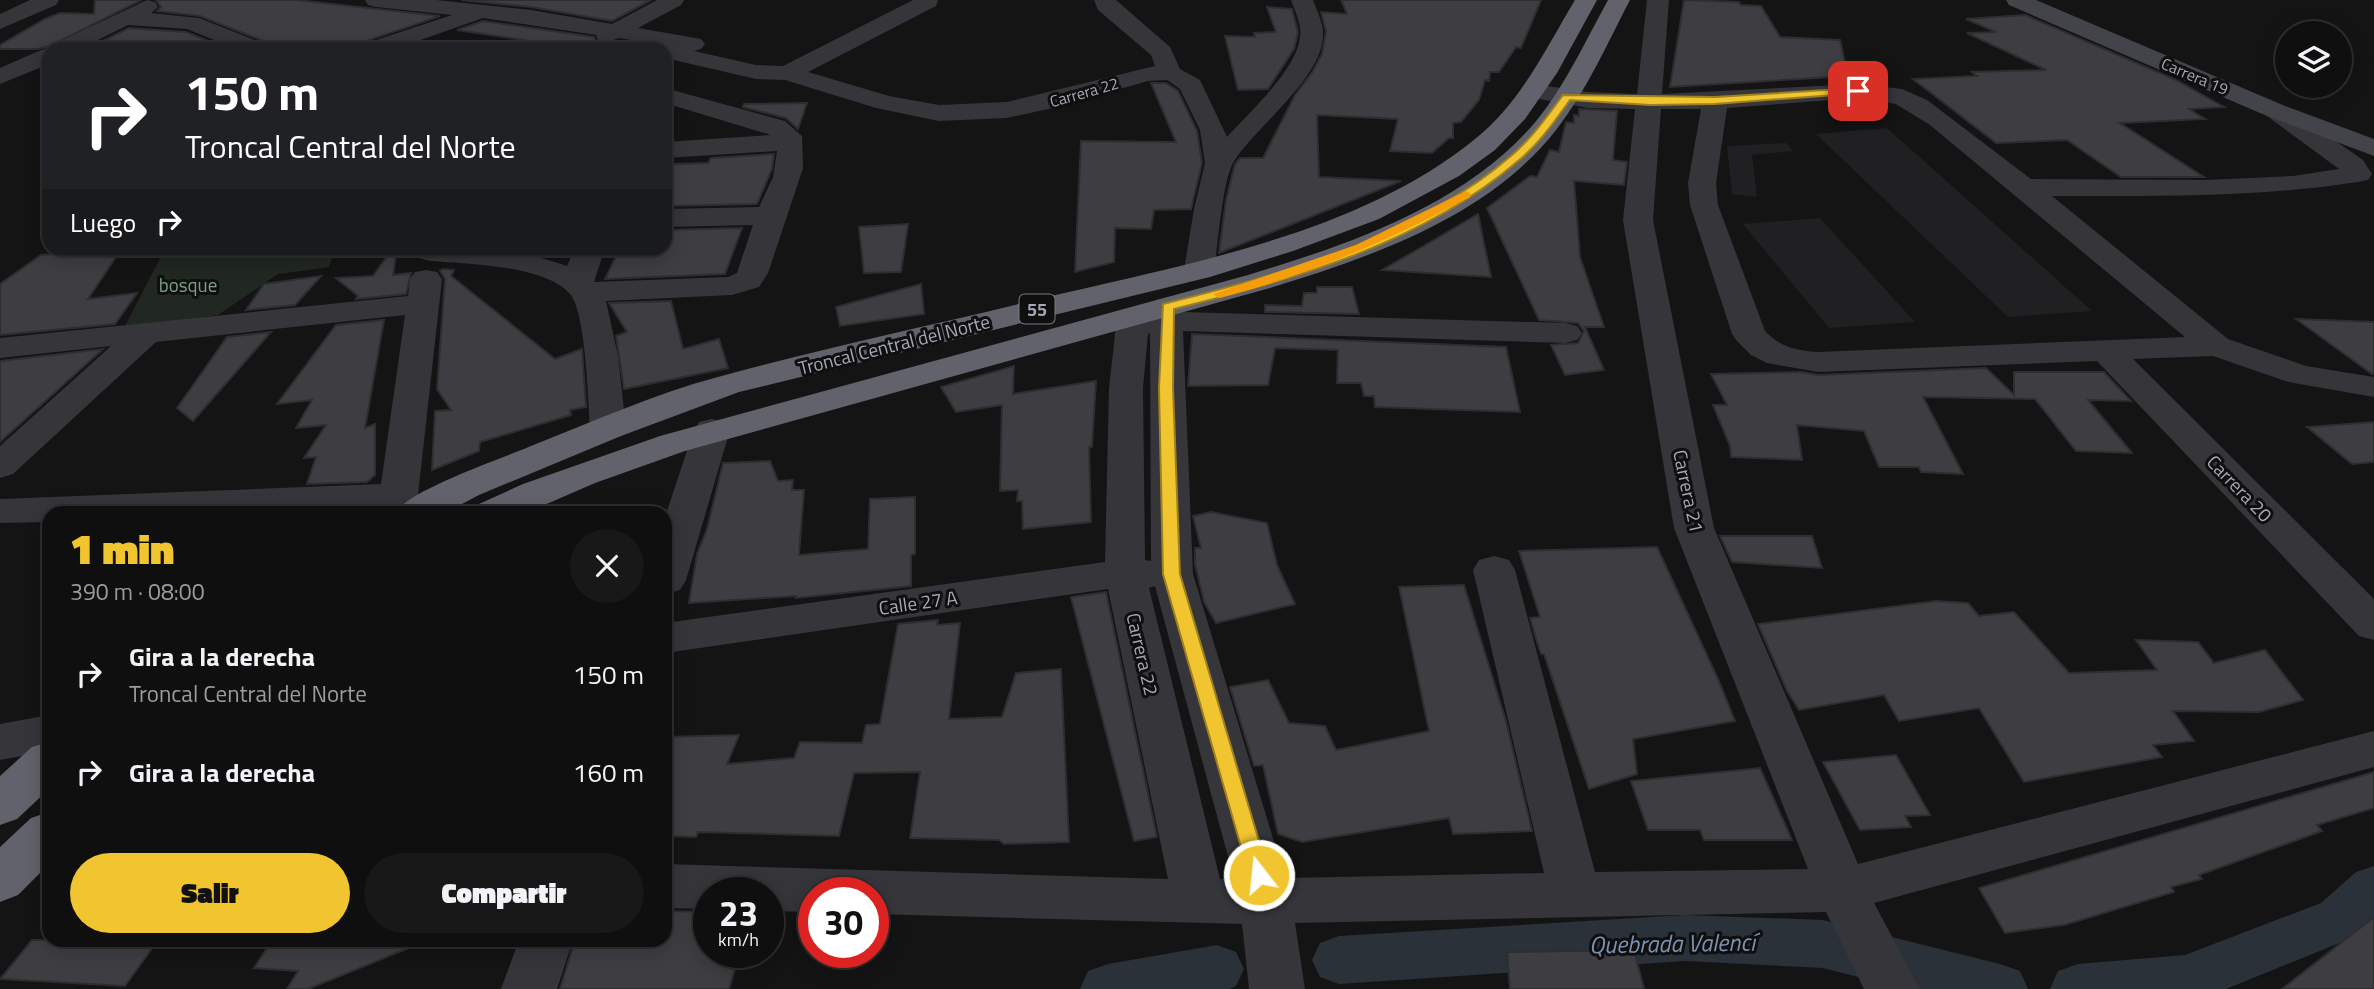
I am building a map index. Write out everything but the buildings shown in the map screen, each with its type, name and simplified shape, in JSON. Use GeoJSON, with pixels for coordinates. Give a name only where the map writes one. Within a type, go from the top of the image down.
{"type":"FeatureCollection","features":[{"type":"Feature","properties":{"kind":"highway","name":"Troncal Central del Norte"},"geometry":{"type":"LineString","coordinates":[[406,506],[466,486],[608,428],[727,385],[1199,270],[1302,239],[1409,192],[1483,145],[1516,114],[1533,91],[1586,0]]}},
{"type":"Feature","properties":{"kind":"highway","name":"Troncal Central del Norte"},"geometry":{"type":"LineString","coordinates":[[508,506],[552,485],[712,430],[1150,318],[1322,262],[1399,231],[1476,187],[1516,158],[1540,134],[1567,97],[1619,0]]}},
{"type":"Feature","properties":{"kind":"highway"},"geometry":{"type":"LineString","coordinates":[[0,805],[42,766]]}},
{"type":"Feature","properties":{"kind":"street"},"geometry":{"type":"LineString","coordinates":[[0,22],[48,0]]}},
{"type":"Feature","properties":{"kind":"street"},"geometry":{"type":"LineString","coordinates":[[76,42],[161,0]]}},
{"type":"Feature","properties":{"kind":"street","name":"Carrera 22"},"geometry":{"type":"LineString","coordinates":[[376,0],[531,17],[718,48],[774,62],[787,73]]}},
{"type":"Feature","properties":{"kind":"street"},"geometry":{"type":"LineString","coordinates":[[531,17],[567,0]]}},
{"type":"Feature","properties":{"kind":"street"},"geometry":{"type":"LineString","coordinates":[[597,42],[673,0]]}},
{"type":"Feature","properties":{"kind":"street"},"geometry":{"type":"LineString","coordinates":[[1105,0],[1106,5],[1132,29],[1162,52],[1170,73],[1191,85],[1213,130],[1219,163],[1208,209],[1199,270]]}},
{"type":"Feature","properties":{"kind":"street"},"geometry":{"type":"LineString","coordinates":[[1219,163],[1299,69],[1309,51],[1312,37],[1302,0]]}},
{"type":"Feature","properties":{"kind":"street","name":"Carrera 21"},"geometry":{"type":"LineString","coordinates":[[1658,0],[1638,219],[1694,528],[1848,902],[1892,989]]}},
{"type":"Feature","properties":{"kind":"street","name":"Carrera 19"},"geometry":{"type":"LineString","coordinates":[[2017,0],[2276,111],[2374,148]]}},
{"type":"Feature","properties":{"kind":"street"},"geometry":{"type":"LineString","coordinates":[[787,73],[928,1]]}},
{"type":"Feature","properties":{"kind":"street"},"geometry":{"type":"LineString","coordinates":[[393,42],[486,11]]}},
{"type":"Feature","properties":{"kind":"street"},"geometry":{"type":"LineString","coordinates":[[124,18],[179,20],[240,42]]}},
{"type":"Feature","properties":{"kind":"street","name":"Carrera 22"},"geometry":{"type":"LineString","coordinates":[[612,32],[634,42]]}},
{"type":"Feature","properties":{"kind":"street","name":"Carrera 22"},"geometry":{"type":"LineString","coordinates":[[672,53],[756,72],[787,73],[886,103],[939,113],[1007,110],[1044,103],[1147,74],[1170,73]]}},
{"type":"Feature","properties":{"kind":"street"},"geometry":{"type":"LineString","coordinates":[[0,77],[42,63]]}},
{"type":"Feature","properties":{"kind":"street"},"geometry":{"type":"LineString","coordinates":[[1533,91],[1567,97],[1650,102],[1858,91],[1902,97],[1939,120],[2024,187],[2216,346],[2300,375],[2374,387]]}},
{"type":"Feature","properties":{"kind":"street"},"geometry":{"type":"LineString","coordinates":[[672,96],[776,127],[789,136]]}},
{"type":"Feature","properties":{"kind":"street"},"geometry":{"type":"LineString","coordinates":[[1715,100],[1702,183],[1704,205],[1749,334],[1758,346],[1777,356],[1818,362],[2216,346]]}},
{"type":"Feature","properties":{"kind":"street"},"geometry":{"type":"LineString","coordinates":[[2024,187],[2206,188],[2293,184],[2354,177],[2358,174],[2353,166],[2276,111]]}},
{"type":"Feature","properties":{"kind":"street"},"geometry":{"type":"LineString","coordinates":[[672,154],[774,144],[789,136]]}},
{"type":"Feature","properties":{"kind":"street"},"geometry":{"type":"LineString","coordinates":[[471,256],[539,266],[581,288],[741,284],[753,274],[791,162],[789,136]]}},
{"type":"Feature","properties":{"kind":"street"},"geometry":{"type":"LineString","coordinates":[[672,218],[771,216]]}},
{"type":"Feature","properties":{"kind":"street"},"geometry":{"type":"LineString","coordinates":[[403,506],[429,256]]}},
{"type":"Feature","properties":{"kind":"street"},"geometry":{"type":"LineString","coordinates":[[588,256],[581,288],[599,341],[608,428]]}},
{"type":"Feature","properties":{"kind":"street"},"geometry":{"type":"LineString","coordinates":[[0,348],[423,304]]}},
{"type":"Feature","properties":{"kind":"street"},"geometry":{"type":"LineString","coordinates":[[1277,989],[1266,900],[1172,574],[1150,318],[1565,333]]}},
{"type":"Feature","properties":{"kind":"street","name":"Carrera 22"},"geometry":{"type":"LineString","coordinates":[[1150,318],[1126,388],[1125,573],[1199,902]]}},
{"type":"Feature","properties":{"kind":"street"},"geometry":{"type":"LineString","coordinates":[[0,466],[147,332]]}},
{"type":"Feature","properties":{"kind":"street","name":"Carrera 20"},"geometry":{"type":"LineString","coordinates":[[2106,351],[2374,625]]}},
{"type":"Feature","properties":{"kind":"street"},"geometry":{"type":"LineString","coordinates":[[672,558],[712,430]]}},
{"type":"Feature","properties":{"kind":"street"},"geometry":{"type":"LineString","coordinates":[[0,511],[42,511]]}},
{"type":"Feature","properties":{"kind":"street"},"geometry":{"type":"LineString","coordinates":[[1494,570],[1574,896]]}},
{"type":"Feature","properties":{"kind":"street","name":"Calle 27 A"},"geometry":{"type":"LineString","coordinates":[[672,637],[1125,573],[1172,574]]}},
{"type":"Feature","properties":{"kind":"street"},"geometry":{"type":"LineString","coordinates":[[0,742],[42,734]]}},
{"type":"Feature","properties":{"kind":"street"},"geometry":{"type":"LineString","coordinates":[[672,886],[1199,902],[1574,896],[1848,902],[2374,750]]}},
{"type":"Feature","properties":{"kind":"street"},"geometry":{"type":"LineString","coordinates":[[529,989],[544,947]]}},
{"type":"Feature","properties":{"kind":"shaded area"},"geometry":{"type":"Polygon","coordinates":[[[1887,128],[2092,311],[2008,317],[1816,134],[1887,128]]]}},
{"type":"Feature","properties":{"kind":"shaded area"},"geometry":{"type":"Polygon","coordinates":[[[1786,143],[1793,151],[1752,155],[1757,197],[1732,194],[1727,146],[1786,143]]]}},
{"type":"Feature","properties":{"kind":"shaded area"},"geometry":{"type":"Polygon","coordinates":[[[1820,218],[1915,322],[1829,328],[1743,224],[1820,218]]]}},
{"type":"Feature","properties":{"kind":"green space","name":"bosque"},"geometry":{"type":"Polygon","coordinates":[[[161,256],[333,256],[329,267],[278,274],[218,315],[124,328],[161,256]]]}},
{"type":"Feature","properties":{"kind":"waterway","name":"Quebrada Valencí"},"geometry":{"type":"LineString","coordinates":[[2078,989],[2186,980],[2340,919],[2374,888]]}},
{"type":"Feature","properties":{"kind":"waterway","name":"Quebrada Valencí"},"geometry":{"type":"LineString","coordinates":[[1339,960],[1685,938],[1823,944],[2000,989]]}},
{"type":"Feature","properties":{"kind":"waterway","name":"Quebrada Valencí"},"geometry":{"type":"LineString","coordinates":[[1108,989],[1217,969]]}},
{"type":"Feature","properties":{"kind":"slow traffic"},"geometry":{"type":"LineString","coordinates":[[1219,294],[1275,278],[1361,247],[1399,231],[1466,194]]}},
{"type":"Feature","properties":{"kind":"route"},"geometry":{"type":"LineString","coordinates":[[1259,875],[1172,574],[1166,388],[1167,307],[1227,292],[1322,262],[1399,231],[1434,213],[1486,181],[1516,158],[1540,134],[1567,97],[1650,102],[1858,91]]}}]}
